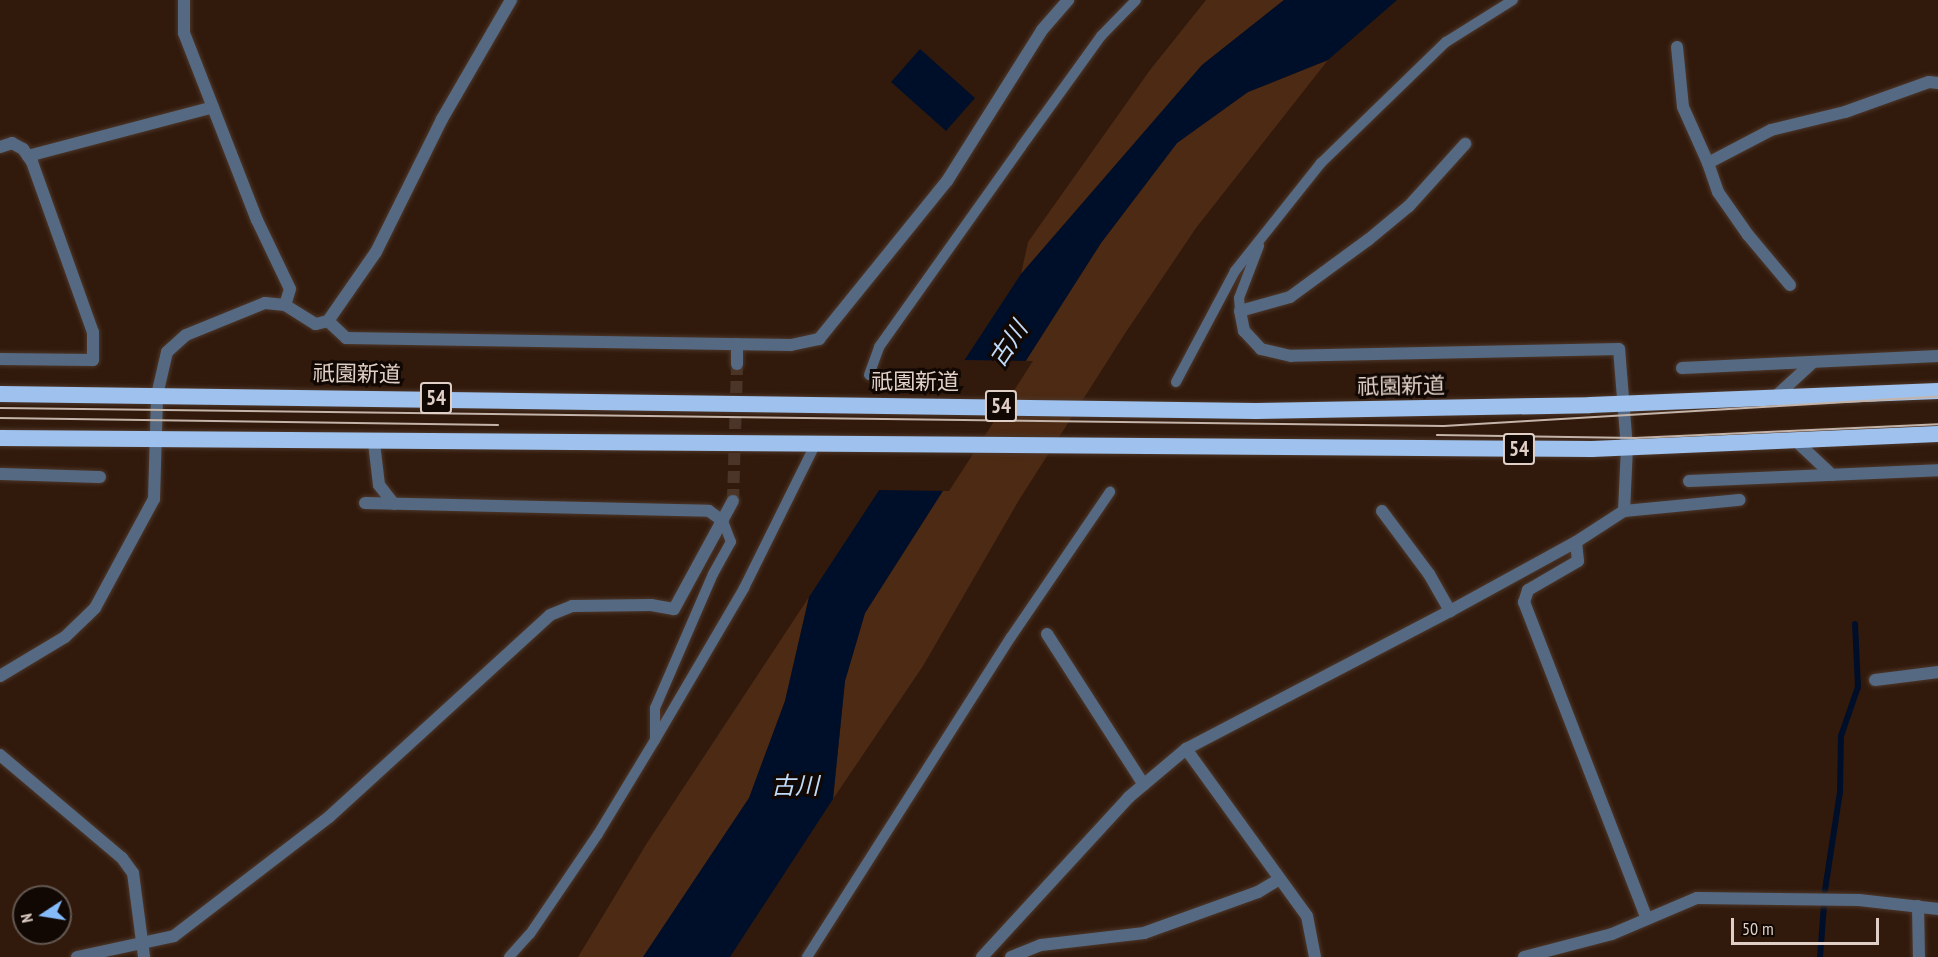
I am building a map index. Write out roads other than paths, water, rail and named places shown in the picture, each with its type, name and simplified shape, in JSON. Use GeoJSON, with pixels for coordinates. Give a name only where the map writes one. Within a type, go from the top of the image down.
{"type":"FeatureCollection","features":[{"type":"Feature","properties":{"kind":"highway","name":"祇園新道"},"geometry":{"type":"LineString","coordinates":[[0,394],[1130,407],[1256,411],[1622,404],[1938,391]]}},
{"type":"Feature","properties":{"kind":"highway","name":"54"},"geometry":{"type":"LineString","coordinates":[[0,438],[842,446],[1627,448],[1938,434]]}},
{"type":"Feature","properties":{"kind":"street"},"geometry":{"type":"LineString","coordinates":[[184,0],[184,33],[257,220],[290,289],[285,305]]}},
{"type":"Feature","properties":{"kind":"street"},"geometry":{"type":"LineString","coordinates":[[0,676],[65,637],[95,608],[154,499],[158,395],[167,352],[186,335],[246,308],[265,303],[285,305],[316,324],[328,321],[376,252],[442,119],[511,0]]}},
{"type":"Feature","properties":{"kind":"street"},"geometry":{"type":"LineString","coordinates":[[328,321],[346,338],[791,345],[819,339],[947,181],[1042,30],[1068,0]]}},
{"type":"Feature","properties":{"kind":"street"},"geometry":{"type":"LineString","coordinates":[[1677,47],[1683,107],[1718,192],[1790,285]]}},
{"type":"Feature","properties":{"kind":"street"},"geometry":{"type":"LineString","coordinates":[[1708,163],[1771,130],[1845,112],[1929,82],[1938,83]]}},
{"type":"Feature","properties":{"kind":"street"},"geometry":{"type":"LineString","coordinates":[[28,156],[213,107]]}},
{"type":"Feature","properties":{"kind":"street"},"geometry":{"type":"LineString","coordinates":[[0,147],[12,143],[28,156],[93,332],[93,360],[0,359]]}},
{"type":"Feature","properties":{"kind":"street"},"geometry":{"type":"LineString","coordinates":[[1465,144],[1409,206],[1359,246],[1290,297],[1240,311],[1244,331],[1261,348],[1291,356],[1619,349],[1627,448],[1624,511]]}},
{"type":"Feature","properties":{"kind":"street"},"geometry":{"type":"LineString","coordinates":[[737,344],[737,364]]}},
{"type":"Feature","properties":{"kind":"street"},"geometry":{"type":"LineString","coordinates":[[1682,368],[1938,356]]}},
{"type":"Feature","properties":{"kind":"street"},"geometry":{"type":"LineString","coordinates":[[1774,398],[1812,363]]}},
{"type":"Feature","properties":{"kind":"street"},"geometry":{"type":"LineString","coordinates":[[1797,442],[1832,475]]}},
{"type":"Feature","properties":{"kind":"street"},"geometry":{"type":"LineString","coordinates":[[374,443],[379,485],[394,504]]}},
{"type":"Feature","properties":{"kind":"street"},"geometry":{"type":"LineString","coordinates":[[1689,481],[1938,470]]}},
{"type":"Feature","properties":{"kind":"street"},"geometry":{"type":"LineString","coordinates":[[0,474],[100,477]]}},
{"type":"Feature","properties":{"kind":"street"},"geometry":{"type":"LineString","coordinates":[[982,957],[1144,785],[1186,749],[1450,611],[1576,542],[1624,511],[1739,500]]}},
{"type":"Feature","properties":{"kind":"street"},"geometry":{"type":"LineString","coordinates":[[77,957],[174,936],[329,817],[550,615],[572,606],[651,605],[674,609],[733,501]]}},
{"type":"Feature","properties":{"kind":"street"},"geometry":{"type":"LineString","coordinates":[[365,503],[709,511],[723,521]]}},
{"type":"Feature","properties":{"kind":"street"},"geometry":{"type":"LineString","coordinates":[[1382,511],[1429,574],[1450,611]]}},
{"type":"Feature","properties":{"kind":"street"},"geometry":{"type":"LineString","coordinates":[[1576,542],[1578,561],[1528,590],[1524,602],[1647,919]]}},
{"type":"Feature","properties":{"kind":"street"},"geometry":{"type":"LineString","coordinates":[[1047,634],[1144,785]]}},
{"type":"Feature","properties":{"kind":"street"},"geometry":{"type":"LineString","coordinates":[[1875,681],[1938,672]]}},
{"type":"Feature","properties":{"kind":"street"},"geometry":{"type":"LineString","coordinates":[[1186,749],[1278,880],[1307,916],[1315,957]]}},
{"type":"Feature","properties":{"kind":"street"},"geometry":{"type":"LineString","coordinates":[[0,755],[122,858],[133,873],[144,957]]}},
{"type":"Feature","properties":{"kind":"street"},"geometry":{"type":"LineString","coordinates":[[1011,957],[1041,945],[1144,933],[1258,892],[1278,880]]}},
{"type":"Feature","properties":{"kind":"street"},"geometry":{"type":"LineString","coordinates":[[1524,957],[1612,934],[1697,898],[1859,900],[1938,909]]}},
{"type":"Feature","properties":{"kind":"street"},"geometry":{"type":"LineString","coordinates":[[1918,906],[1918,957]]}},
{"type":"Feature","properties":{"kind":"lane"},"geometry":{"type":"LineString","coordinates":[[869,375],[879,347],[1101,36],[1136,0]]}},
{"type":"Feature","properties":{"kind":"lane"},"geometry":{"type":"LineString","coordinates":[[1176,382],[1235,271],[1321,163],[1446,42],[1513,0]]}},
{"type":"Feature","properties":{"kind":"lane"},"geometry":{"type":"LineString","coordinates":[[1240,311],[1239,298],[1263,235]]}},
{"type":"Feature","properties":{"kind":"lane"},"geometry":{"type":"LineString","coordinates":[[509,957],[530,934],[598,834],[655,740],[744,588],[815,445]]}},
{"type":"Feature","properties":{"kind":"lane"},"geometry":{"type":"LineString","coordinates":[[807,957],[1011,637],[1110,492]]}},
{"type":"Feature","properties":{"kind":"lane"},"geometry":{"type":"LineString","coordinates":[[655,740],[655,708],[713,574],[731,542],[723,521]]}},
{"type":"Feature","properties":{"kind":"water","name":"古川"},"geometry":{"type":"Polygon","coordinates":[[[1284,0],[1397,0],[1328,60],[1248,92],[1177,143],[1101,243],[865,613],[845,681],[833,799],[730,957],[643,957],[749,798],[785,701],[809,597],[1021,274],[1202,65],[1284,0]]]}},
{"type":"Feature","properties":{"kind":"water"},"geometry":{"type":"Polygon","coordinates":[[[920,49],[975,98],[946,131],[891,82],[920,49]]]}},
{"type":"Feature","properties":{"kind":"waterway"},"geometry":{"type":"LineString","coordinates":[[1825,890],[1840,792],[1841,736],[1858,687],[1855,624]]}},
{"type":"Feature","properties":{"kind":"waterway"},"geometry":{"type":"LineString","coordinates":[[1820,957],[1824,905]]}},
{"type":"Feature","properties":{"kind":"tunnel"},"geometry":{"type":"LineString","coordinates":[[733,501],[737,364]]}},
{"type":"Feature","properties":{"kind":"tram line"},"geometry":{"type":"LineString","coordinates":[[0,408],[1444,426],[1938,397]]}},
{"type":"Feature","properties":{"kind":"tram line"},"geometry":{"type":"LineString","coordinates":[[0,418],[498,425]]}},
{"type":"Feature","properties":{"kind":"tram line"},"geometry":{"type":"LineString","coordinates":[[1437,435],[1635,438],[1938,424]]}}]}
